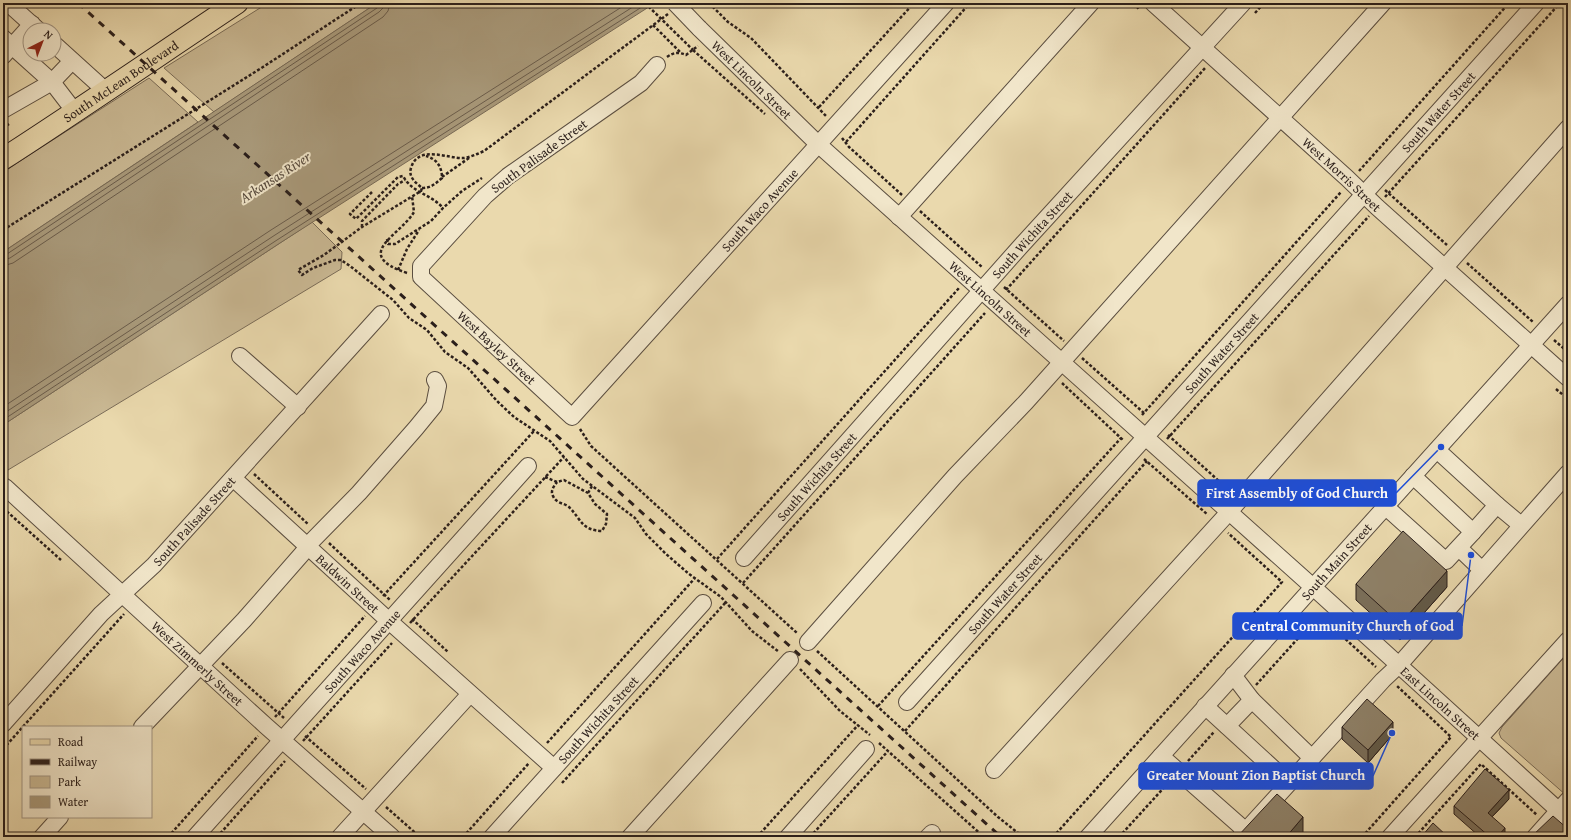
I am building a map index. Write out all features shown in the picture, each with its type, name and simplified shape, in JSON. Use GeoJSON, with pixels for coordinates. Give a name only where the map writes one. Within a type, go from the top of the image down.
{"type":"FeatureCollection","features":[{"type":"Feature","properties":{"kind":"main road","name":"South McLean Boulevard"},"geometry":{"type":"LineString","coordinates":[[3,159],[107,92],[145,64],[237,3]]}},
{"type":"Feature","properties":{"kind":"street"},"geometry":{"type":"LineString","coordinates":[[8,3],[29,22]]}},
{"type":"Feature","properties":{"kind":"street","name":"South Waco Avenue"},"geometry":{"type":"LineString","coordinates":[[572,417],[835,128],[946,3]]}},
{"type":"Feature","properties":{"kind":"street"},"geometry":{"type":"LineString","coordinates":[[899,217],[1091,3]]}},
{"type":"Feature","properties":{"kind":"street","name":"West Morris Street"},"geometry":{"type":"LineString","coordinates":[[1153,3],[1443,267],[1568,378]]}},
{"type":"Feature","properties":{"kind":"street","name":"South Wichita Street"},"geometry":{"type":"LineString","coordinates":[[744,558],[993,277],[1243,3]]}},
{"type":"Feature","properties":{"kind":"street"},"geometry":{"type":"LineString","coordinates":[[808,642],[955,476],[1056,368],[1383,3]]}},
{"type":"Feature","properties":{"kind":"street","name":"South Water Street"},"geometry":{"type":"LineString","coordinates":[[907,702],[1536,3]]}},
{"type":"Feature","properties":{"kind":"street","name":"West Lincoln Street"},"geometry":{"type":"LineString","coordinates":[[673,7],[704,32],[819,145],[899,217],[959,284],[977,296],[1056,368],[1132,426],[1158,449],[1234,506],[1314,587]]}},
{"type":"Feature","properties":{"kind":"street"},"geometry":{"type":"LineString","coordinates":[[22,36],[6,47],[52,82],[75,112]]}},
{"type":"Feature","properties":{"kind":"street"},"geometry":{"type":"LineString","coordinates":[[62,52],[107,92]]}},
{"type":"Feature","properties":{"kind":"street"},"geometry":{"type":"LineString","coordinates":[[3,110],[52,82],[72,61]]}},
{"type":"Feature","properties":{"kind":"street","name":"South Palisade Street"},"geometry":{"type":"LineString","coordinates":[[421,277],[421,266],[485,196],[508,176],[640,83],[657,65]]}},
{"type":"Feature","properties":{"kind":"street"},"geometry":{"type":"LineString","coordinates":[[994,770],[1234,506],[1443,267],[1568,128]]}},
{"type":"Feature","properties":{"kind":"street","name":"West Bayley Street"},"geometry":{"type":"LineString","coordinates":[[421,277],[572,417]]}},
{"type":"Feature","properties":{"kind":"street","name":"South Main Street"},"geometry":{"type":"LineString","coordinates":[[1088,837],[1568,304]]}},
{"type":"Feature","properties":{"kind":"street","name":"South Palisade Street"},"geometry":{"type":"LineString","coordinates":[[3,724],[101,614],[128,600],[154,566],[381,314]]}},
{"type":"Feature","properties":{"kind":"street"},"geometry":{"type":"LineString","coordinates":[[240,356],[298,406]]}},
{"type":"Feature","properties":{"kind":"street"},"geometry":{"type":"LineString","coordinates":[[143,726],[244,620],[434,406],[438,386],[435,380]]}},
{"type":"Feature","properties":{"kind":"street"},"geometry":{"type":"LineString","coordinates":[[1437,450],[1521,525]]}},
{"type":"Feature","properties":{"kind":"street","name":"South Waco Avenue"},"geometry":{"type":"LineString","coordinates":[[195,837],[528,466]]}},
{"type":"Feature","properties":{"kind":"street"},"geometry":{"type":"LineString","coordinates":[[1161,756],[1243,834],[1399,665],[1568,472]]}},
{"type":"Feature","properties":{"kind":"street"},"geometry":{"type":"LineString","coordinates":[[1413,476],[1473,532]]}},
{"type":"Feature","properties":{"kind":"street","name":"Baldwin Street"},"geometry":{"type":"LineString","coordinates":[[233,478],[401,633],[554,768]]}},
{"type":"Feature","properties":{"kind":"street","name":"West Zimmerly Street"},"geometry":{"type":"LineString","coordinates":[[4,487],[266,726],[392,837]]}},
{"type":"Feature","properties":{"kind":"street"},"geometry":{"type":"LineString","coordinates":[[1386,507],[1446,561],[1497,505]]}},
{"type":"Feature","properties":{"kind":"street"},"geometry":{"type":"LineString","coordinates":[[1459,548],[1482,570]]}},
{"type":"Feature","properties":{"kind":"street","name":"East Lincoln Street"},"geometry":{"type":"LineString","coordinates":[[1314,587],[1480,738],[1565,810]]}},
{"type":"Feature","properties":{"kind":"street","name":"South Wichita Street"},"geometry":{"type":"LineString","coordinates":[[492,837],[703,603]]}},
{"type":"Feature","properties":{"kind":"street"},"geometry":{"type":"LineString","coordinates":[[1390,837],[1568,640]]}},
{"type":"Feature","properties":{"kind":"street"},"geometry":{"type":"LineString","coordinates":[[630,837],[790,660]]}},
{"type":"Feature","properties":{"kind":"street"},"geometry":{"type":"LineString","coordinates":[[1233,676],[1252,700],[1312,758]]}},
{"type":"Feature","properties":{"kind":"street"},"geometry":{"type":"LineString","coordinates":[[340,837],[470,694]]}},
{"type":"Feature","properties":{"kind":"street"},"geometry":{"type":"LineString","coordinates":[[1227,726],[1252,700]]}},
{"type":"Feature","properties":{"kind":"street"},"geometry":{"type":"LineString","coordinates":[[1205,706],[1289,783]]}},
{"type":"Feature","properties":{"kind":"street"},"geometry":{"type":"LineString","coordinates":[[788,837],[866,749]]}},
{"type":"Feature","properties":{"kind":"street"},"geometry":{"type":"LineString","coordinates":[[1535,837],[1546,824],[1565,810]]}},
{"type":"Feature","properties":{"kind":"street"},"geometry":{"type":"LineString","coordinates":[[42,837],[59,818]]}},
{"type":"Feature","properties":{"kind":"path"},"geometry":{"type":"LineString","coordinates":[[3,230],[264,67],[361,3]]}},
{"type":"Feature","properties":{"kind":"path"},"geometry":{"type":"LineString","coordinates":[[645,3],[693,50]]}},
{"type":"Feature","properties":{"kind":"path"},"geometry":{"type":"LineString","coordinates":[[710,3],[728,22],[751,38],[819,107],[846,142],[978,264],[1169,436],[1234,506]]}},
{"type":"Feature","properties":{"kind":"path"},"geometry":{"type":"LineString","coordinates":[[819,107],[914,3]]}},
{"type":"Feature","properties":{"kind":"path"},"geometry":{"type":"LineString","coordinates":[[846,142],[970,3]]}},
{"type":"Feature","properties":{"kind":"path"},"geometry":{"type":"LineString","coordinates":[[878,706],[1144,413],[1509,3]]}},
{"type":"Feature","properties":{"kind":"path"},"geometry":{"type":"LineString","coordinates":[[905,731],[1560,3]]}},
{"type":"Feature","properties":{"kind":"path"},"geometry":{"type":"LineString","coordinates":[[470,157],[462,158],[433,154],[424,155],[418,158],[411,167],[410,175],[414,182],[422,188],[428,188],[434,185],[470,157],[484,151],[653,25],[673,7]]}},
{"type":"Feature","properties":{"kind":"path"},"geometry":{"type":"LineString","coordinates":[[653,25],[681,53],[686,56],[693,50],[704,32]]}},
{"type":"Feature","properties":{"kind":"path"},"geometry":{"type":"LineString","coordinates":[[657,65],[673,53],[681,53]]}},
{"type":"Feature","properties":{"kind":"path"},"geometry":{"type":"LineString","coordinates":[[424,155],[433,158],[438,164],[442,170],[442,178]]}},
{"type":"Feature","properties":{"kind":"path"},"geometry":{"type":"LineString","coordinates":[[387,239],[388,244],[395,244],[431,221],[462,191],[487,175]]}},
{"type":"Feature","properties":{"kind":"path"},"geometry":{"type":"LineString","coordinates":[[372,192],[350,214],[356,219],[398,177],[403,176],[405,180],[418,192],[430,197],[443,208]]}},
{"type":"Feature","properties":{"kind":"path"},"geometry":{"type":"LineString","coordinates":[[362,227],[362,221],[398,184],[405,180]]}},
{"type":"Feature","properties":{"kind":"path"},"geometry":{"type":"LineString","coordinates":[[422,188],[422,191],[418,192],[362,227],[324,255],[298,270],[302,275],[313,268],[335,260],[341,260],[393,300],[410,318],[427,330],[445,352],[468,368],[497,401],[534,431],[550,441],[583,479],[635,518],[646,534],[695,578],[726,602],[752,631],[790,660],[816,688],[984,837]]}},
{"type":"Feature","properties":{"kind":"path"},"geometry":{"type":"LineString","coordinates":[[412,196],[414,212],[405,224],[384,242],[380,251],[381,257],[386,263],[398,270],[421,277]]}},
{"type":"Feature","properties":{"kind":"path"},"geometry":{"type":"LineString","coordinates":[[398,270],[407,249],[420,228]]}},
{"type":"Feature","properties":{"kind":"path"},"geometry":{"type":"LineString","coordinates":[[717,558],[978,264]]}},
{"type":"Feature","properties":{"kind":"path"},"geometry":{"type":"LineString","coordinates":[[959,284],[977,296],[990,318]]}},
{"type":"Feature","properties":{"kind":"path"},"geometry":{"type":"LineString","coordinates":[[1053,837],[1282,582],[1121,438],[1056,368]]}},
{"type":"Feature","properties":{"kind":"path"},"geometry":{"type":"LineString","coordinates":[[572,417],[591,446],[717,558],[998,817],[1023,837]]}},
{"type":"Feature","properties":{"kind":"path"},"geometry":{"type":"LineString","coordinates":[[168,837],[373,607],[534,431]]}},
{"type":"Feature","properties":{"kind":"path"},"geometry":{"type":"LineString","coordinates":[[217,837],[401,633],[564,457]]}},
{"type":"Feature","properties":{"kind":"path"},"geometry":{"type":"LineString","coordinates":[[546,477],[557,482],[564,480],[588,493],[595,504],[607,514],[606,524],[602,531],[593,530],[583,525],[570,507],[559,503],[553,496],[552,490],[557,482]]}},
{"type":"Feature","properties":{"kind":"path"},"geometry":{"type":"LineString","coordinates":[[588,493],[592,486]]}},
{"type":"Feature","properties":{"kind":"path"},"geometry":{"type":"LineString","coordinates":[[463,837],[695,578]]}},
{"type":"Feature","properties":{"kind":"path"},"geometry":{"type":"LineString","coordinates":[[22,726],[128,600]]}},
{"type":"Feature","properties":{"kind":"path"},"geometry":{"type":"LineString","coordinates":[[561,784],[726,602]]}},
{"type":"Feature","properties":{"kind":"path"},"geometry":{"type":"LineString","coordinates":[[757,837],[858,725]]}},
{"type":"Feature","properties":{"kind":"path"},"geometry":{"type":"LineString","coordinates":[[3,749],[22,726]]}},
{"type":"Feature","properties":{"kind":"path"},"geometry":{"type":"LineString","coordinates":[[1362,837],[1452,737]]}},
{"type":"Feature","properties":{"kind":"path"},"geometry":{"type":"LineString","coordinates":[[810,837],[888,751]]}},
{"type":"Feature","properties":{"kind":"path"},"geometry":{"type":"LineString","coordinates":[[1415,837],[1481,764],[1546,824]]}},
{"type":"Feature","properties":{"kind":"green space"},"geometry":{"type":"Polygon","coordinates":[[[268,3],[377,3],[214,112],[164,68],[268,3]]]}},
{"type":"Feature","properties":{"kind":"green space"},"geometry":{"type":"Polygon","coordinates":[[[149,78],[198,122],[3,252],[3,172],[149,78]]]}},
{"type":"Feature","properties":{"kind":"green space"},"geometry":{"type":"Polygon","coordinates":[[[312,222],[342,252],[341,269],[3,473],[3,425],[312,222]]]}},
{"type":"Feature","properties":{"kind":"green space"},"geometry":{"type":"Polygon","coordinates":[[[1568,653],[1567,796],[1501,738],[1499,733],[1502,727],[1568,653]]]}},
{"type":"Feature","properties":{"kind":"water","name":"Arkansas River"},"geometry":{"type":"Polygon","coordinates":[[[377,3],[655,3],[280,243],[3,425],[3,252],[377,3]]]}},
{"type":"Feature","properties":{"kind":"building"},"geometry":{"type":"Polygon","coordinates":[[[1403,531],[1447,571],[1400,624],[1356,584],[1403,531]]]}},
{"type":"Feature","properties":{"kind":"building"},"geometry":{"type":"Polygon","coordinates":[[[1367,699],[1393,722],[1368,750],[1342,727],[1367,699]]]}},
{"type":"Feature","properties":{"kind":"building"},"geometry":{"type":"Polygon","coordinates":[[[1485,769],[1509,790],[1488,813],[1505,828],[1497,837],[1490,837],[1454,806],[1485,769]]]}},
{"type":"Feature","properties":{"kind":"building"},"geometry":{"type":"Polygon","coordinates":[[[1277,794],[1303,817],[1286,837],[1237,837],[1277,794]]]}},
{"type":"Feature","properties":{"kind":"building"},"geometry":{"type":"Polygon","coordinates":[[[1553,816],[1568,829],[1568,832],[1564,837],[1531,837],[1553,816]]]}},
{"type":"Feature","properties":{"kind":"building"},"geometry":{"type":"Polygon","coordinates":[[[1433,823],[1448,837],[1423,837],[1422,836],[1433,823]]]}},
{"type":"Feature","properties":{"kind":"railway"},"geometry":{"type":"LineString","coordinates":[[78,3],[1001,837]]}},
{"type":"Feature","properties":{"kind":"place","name":"First Assembly of God Church"},"geometry":{"type":"Point","coordinates":[1441,447]}},
{"type":"Feature","properties":{"kind":"place","name":"Central Community Church of God"},"geometry":{"type":"Point","coordinates":[1471,555]}},
{"type":"Feature","properties":{"kind":"place","name":"Greater Mount Zion Baptist Church"},"geometry":{"type":"Point","coordinates":[1392,733]}}]}
